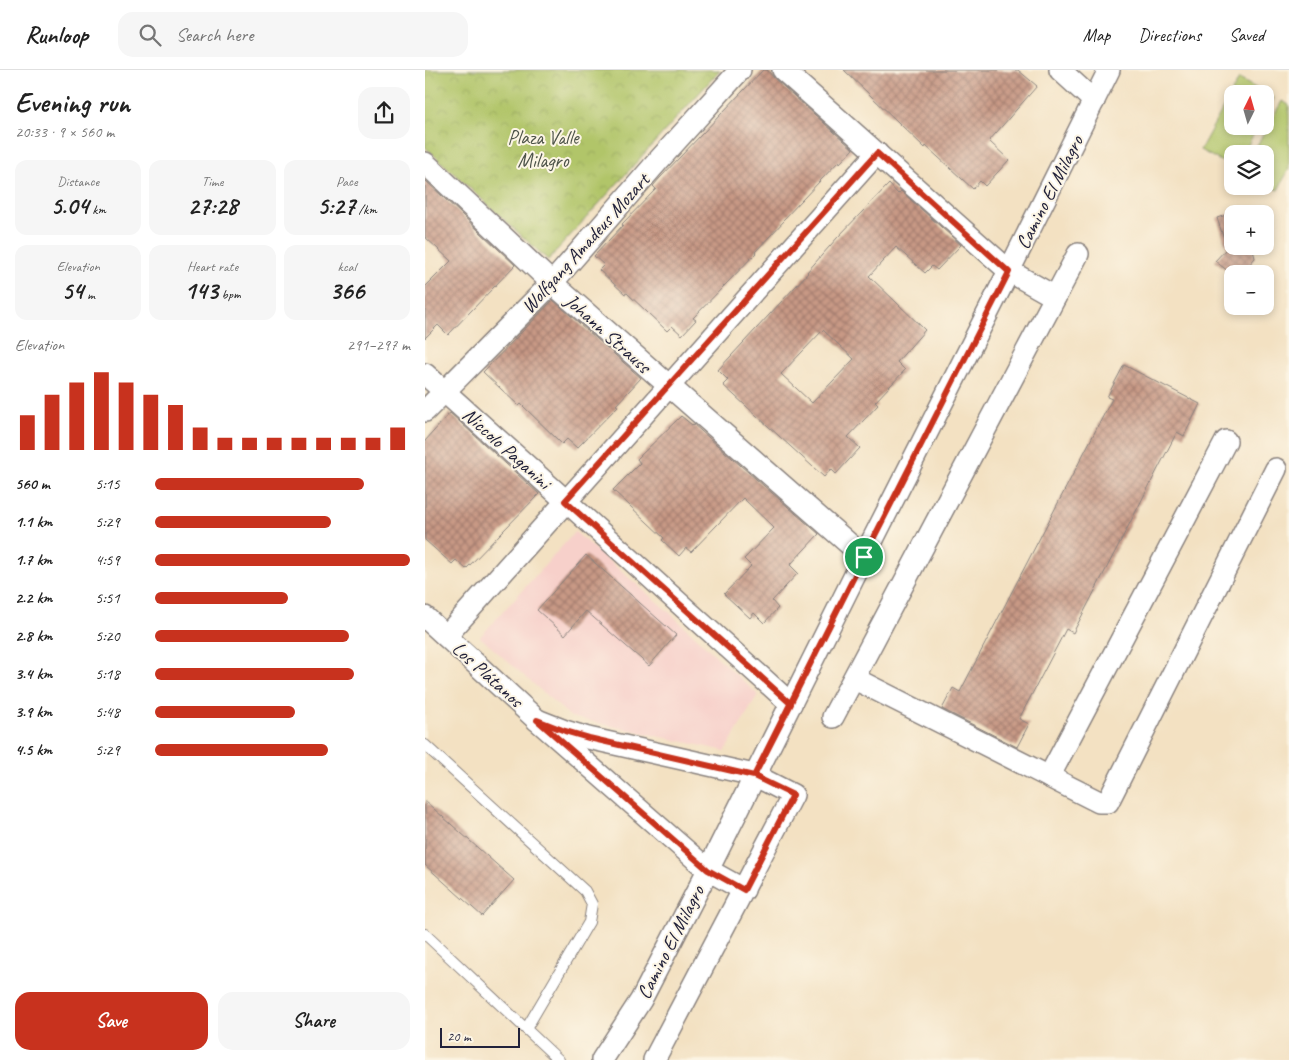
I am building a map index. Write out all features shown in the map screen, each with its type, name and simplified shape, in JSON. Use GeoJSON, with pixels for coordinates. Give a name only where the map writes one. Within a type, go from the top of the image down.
{"type":"FeatureCollection","features":[{"type":"Feature","properties":{"kind":"street","name":"Wolfgang Amadeus Mozart"},"geometry":{"type":"LineString","coordinates":[[425,412],[552,283],[658,160],[740,70]]}},
{"type":"Feature","properties":{"kind":"street"},"geometry":{"type":"LineString","coordinates":[[783,70],[1009,272],[1055,297]]}},
{"type":"Feature","properties":{"kind":"street"},"geometry":{"type":"LineString","coordinates":[[1060,70],[1094,101]]}},
{"type":"Feature","properties":{"kind":"street","name":"Camino El Milagro"},"geometry":{"type":"LineString","coordinates":[[602,1060],[641,1000],[708,870],[1109,70]]}},
{"type":"Feature","properties":{"kind":"street"},"geometry":{"type":"LineString","coordinates":[[446,636],[877,153]]}},
{"type":"Feature","properties":{"kind":"street","name":"Johann Strauss"},"geometry":{"type":"LineString","coordinates":[[425,163],[552,283],[864,557]]}},
{"type":"Feature","properties":{"kind":"street"},"geometry":{"type":"LineString","coordinates":[[833,717],[855,679],[1078,254]]}},
{"type":"Feature","properties":{"kind":"street","name":"Niccolo Paganini"},"geometry":{"type":"LineString","coordinates":[[425,374],[791,704]]}},
{"type":"Feature","properties":{"kind":"street"},"geometry":{"type":"LineString","coordinates":[[1049,777],[1226,441]]}},
{"type":"Feature","properties":{"kind":"street"},"geometry":{"type":"LineString","coordinates":[[855,679],[1099,802],[1108,802],[1276,469]]}},
{"type":"Feature","properties":{"kind":"street","name":"Los Plátanos"},"geometry":{"type":"LineString","coordinates":[[425,617],[537,720],[708,870],[744,890]]}},
{"type":"Feature","properties":{"kind":"street"},"geometry":{"type":"LineString","coordinates":[[537,720],[589,738],[754,776],[793,795],[654,1060]]}},
{"type":"Feature","properties":{"kind":"lane"},"geometry":{"type":"LineString","coordinates":[[425,745],[585,891],[592,904],[589,922],[526,1029]]}},
{"type":"Feature","properties":{"kind":"lane"},"geometry":{"type":"LineString","coordinates":[[425,934],[559,1060]]}},
{"type":"Feature","properties":{"kind":"shaded area"},"geometry":{"type":"Polygon","coordinates":[[[575,532],[669,612],[758,695],[725,751],[571,717],[480,637],[575,532]]]}},
{"type":"Feature","properties":{"kind":"green space","name":"Plaza Valle Milagro"},"geometry":{"type":"Polygon","coordinates":[[[425,70],[720,70],[548,260],[425,147],[425,70]]]}},
{"type":"Feature","properties":{"kind":"green space"},"geometry":{"type":"Polygon","coordinates":[[[1239,79],[1250,85],[1236,85],[1239,79]]]}},
{"type":"Feature","properties":{"kind":"green space"},"geometry":{"type":"Polygon","coordinates":[[[1282,101],[1289,105],[1289,169],[1278,190],[1274,188],[1274,145],[1257,145],[1263,135],[1274,135],[1274,115],[1282,101]]]}},
{"type":"Feature","properties":{"kind":"green space"},"geometry":{"type":"Polygon","coordinates":[[[1224,106],[1224,135],[1253,135],[1248,145],[1224,145],[1224,163],[1200,150],[1224,106]]]}},
{"type":"Feature","properties":{"kind":"building"},"geometry":{"type":"Polygon","coordinates":[[[763,70],[767,70],[853,149],[840,163],[839,161],[783,220],[756,253],[693,318],[696,320],[682,335],[672,326],[667,331],[627,293],[625,294],[599,270],[604,265],[594,256],[656,189],[653,186],[660,178],[763,70]]]}},
{"type":"Feature","properties":{"kind":"building"},"geometry":{"type":"Polygon","coordinates":[[[844,70],[1018,70],[1037,86],[989,141],[1009,160],[985,186],[980,181],[973,189],[926,146],[925,148],[844,70]]]}},
{"type":"Feature","properties":{"kind":"building"},"geometry":{"type":"Polygon","coordinates":[[[425,180],[515,265],[448,335],[438,325],[425,338],[425,287],[451,261],[425,237],[425,180]]]}},
{"type":"Feature","properties":{"kind":"building"},"geometry":{"type":"Polygon","coordinates":[[[889,184],[898,194],[901,191],[961,245],[937,270],[932,266],[925,273],[896,247],[869,276],[925,330],[897,362],[905,370],[875,402],[878,405],[848,437],[860,448],[836,474],[831,469],[824,477],[723,385],[728,380],[718,370],[808,273],[837,238],[889,184]],[[823,330],[781,374],[812,403],[854,359],[823,330]]]}},
{"type":"Feature","properties":{"kind":"building"},"geometry":{"type":"Polygon","coordinates":[[[1224,216],[1224,239],[1217,218],[1224,216]]]}},
{"type":"Feature","properties":{"kind":"building"},"geometry":{"type":"Polygon","coordinates":[[[1224,251],[1224,255],[1254,255],[1255,258],[1249,265],[1224,265],[1224,268],[1215,261],[1224,251]]]}},
{"type":"Feature","properties":{"kind":"building"},"geometry":{"type":"Polygon","coordinates":[[[553,300],[641,378],[616,405],[618,406],[577,448],[567,439],[562,444],[521,404],[519,406],[483,372],[553,300]]]}},
{"type":"Feature","properties":{"kind":"building"},"geometry":{"type":"Polygon","coordinates":[[[1124,365],[1200,404],[1184,436],[1177,432],[1073,633],[1066,629],[1019,719],[1029,724],[1017,747],[942,709],[953,688],[960,692],[1112,399],[1107,397],[1124,365]]]}},
{"type":"Feature","properties":{"kind":"building"},"geometry":{"type":"Polygon","coordinates":[[[450,413],[539,494],[466,569],[456,560],[452,564],[425,540],[425,441],[450,413]]]}},
{"type":"Feature","properties":{"kind":"building"},"geometry":{"type":"Polygon","coordinates":[[[681,416],[693,424],[819,534],[790,565],[798,573],[772,601],[778,608],[764,623],[754,613],[750,618],[724,594],[751,566],[744,559],[774,528],[743,498],[691,552],[686,548],[679,556],[662,540],[664,538],[613,490],[640,463],[637,459],[681,416]]]}},
{"type":"Feature","properties":{"kind":"building"},"geometry":{"type":"Polygon","coordinates":[[[586,555],[676,635],[649,666],[586,611],[565,635],[537,610],[586,555]]]}},
{"type":"Feature","properties":{"kind":"building"},"geometry":{"type":"Polygon","coordinates":[[[425,801],[514,880],[482,916],[425,865],[425,801]]]}},
{"type":"Feature","properties":{"kind":"route"},"geometry":{"type":"LineString","coordinates":[[864,557],[791,704],[754,776],[589,738],[537,720],[708,870],[744,890],[793,795],[754,776],[772,740],[791,704],[565,501],[877,153],[1009,272],[864,557]]}}]}
